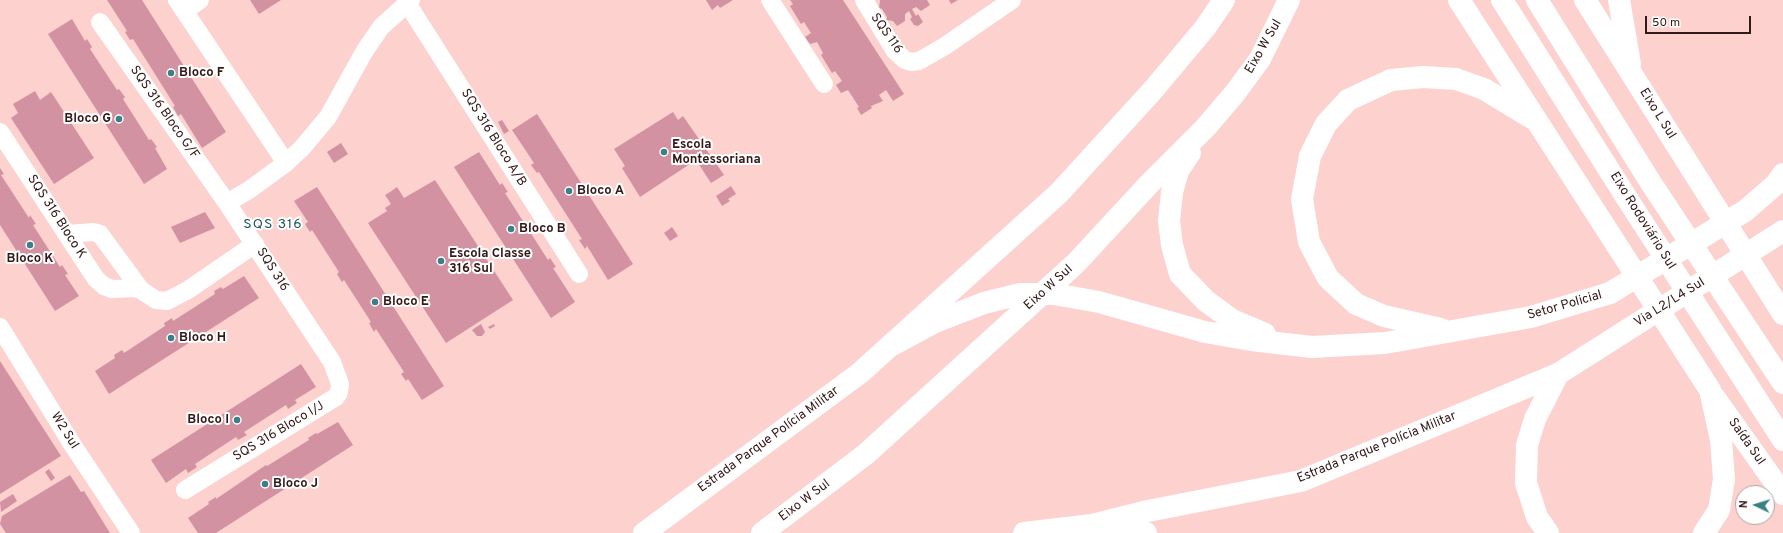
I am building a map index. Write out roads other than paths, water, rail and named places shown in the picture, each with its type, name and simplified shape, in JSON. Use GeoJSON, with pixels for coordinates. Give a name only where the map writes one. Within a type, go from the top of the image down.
{"type":"FeatureCollection","features":[{"type":"Feature","properties":{"kind":"main road"},"geometry":{"type":"LineString","coordinates":[[892,345],[1059,193],[1153,90],[1205,28],[1224,0]]}},
{"type":"Feature","properties":{"kind":"main road","name":"Eixo W Sul"},"geometry":{"type":"LineString","coordinates":[[762,533],[866,454],[1061,277],[1206,127],[1235,93],[1260,59],[1289,0]]}},
{"type":"Feature","properties":{"kind":"main road","name":"Saída Sul"},"geometry":{"type":"LineString","coordinates":[[1459,0],[1694,366],[1783,494]]}},
{"type":"Feature","properties":{"kind":"main road","name":"Eixo Rodoviário Sul"},"geometry":{"type":"LineString","coordinates":[[1502,0],[1628,200],[1783,440]]}},
{"type":"Feature","properties":{"kind":"main road"},"geometry":{"type":"LineString","coordinates":[[1537,0],[1651,183],[1783,383]]}},
{"type":"Feature","properties":{"kind":"main road","name":"Eixo L Sul"},"geometry":{"type":"LineString","coordinates":[[1585,0],[1783,314]]}},
{"type":"Feature","properties":{"kind":"main road"},"geometry":{"type":"LineString","coordinates":[[1619,0],[1631,73]]}},
{"type":"Feature","properties":{"kind":"main road"},"geometry":{"type":"LineString","coordinates":[[1452,332],[1384,316],[1356,304],[1328,278],[1309,242],[1302,199],[1310,156],[1326,124],[1348,100],[1391,80],[1423,78],[1456,79],[1484,89],[1536,120]]}},
{"type":"Feature","properties":{"kind":"main road"},"geometry":{"type":"LineString","coordinates":[[1206,127],[1178,171],[1172,192],[1169,221],[1172,245],[1180,274],[1206,301],[1232,320],[1263,333],[1312,347]]}},
{"type":"Feature","properties":{"kind":"main road","name":"Setor Policial"},"geometry":{"type":"LineString","coordinates":[[1312,347],[1385,343],[1452,332],[1531,317],[1610,293],[1745,211],[1776,184],[1783,174]]}},
{"type":"Feature","properties":{"kind":"main road","name":"Via L2/L4 Sul"},"geometry":{"type":"LineString","coordinates":[[1558,374],[1783,231]]}},
{"type":"Feature","properties":{"kind":"main road"},"geometry":{"type":"LineString","coordinates":[[892,345],[935,322],[984,303],[1020,294],[1054,294],[1099,302],[1205,332],[1251,340],[1312,347]]}},
{"type":"Feature","properties":{"kind":"main road","name":"Estrada Parque Polícia Militar"},"geometry":{"type":"LineString","coordinates":[[644,533],[860,373],[892,345]]}},
{"type":"Feature","properties":{"kind":"main road"},"geometry":{"type":"LineString","coordinates":[[1548,533],[1537,517],[1526,482],[1527,445],[1535,419],[1558,374]]}},
{"type":"Feature","properties":{"kind":"main road","name":"Estrada Parque Polícia Militar"},"geometry":{"type":"LineString","coordinates":[[1024,533],[1092,525],[1148,511],[1301,481],[1558,374]]}},
{"type":"Feature","properties":{"kind":"main road"},"geometry":{"type":"LineString","coordinates":[[1704,533],[1719,510],[1724,479],[1721,440],[1710,390]]}},
{"type":"Feature","properties":{"kind":"main road"},"geometry":{"type":"LineString","coordinates":[[1092,525],[1146,533]]}},
{"type":"Feature","properties":{"kind":"street"},"geometry":{"type":"LineString","coordinates":[[200,0],[181,5],[286,163]]}},
{"type":"Feature","properties":{"kind":"street"},"geometry":{"type":"LineString","coordinates":[[770,0],[824,84]]}},
{"type":"Feature","properties":{"kind":"street","name":"SQS 116"},"geometry":{"type":"LineString","coordinates":[[864,0],[895,51],[905,60],[919,61],[1012,0]]}},
{"type":"Feature","properties":{"kind":"street"},"geometry":{"type":"LineString","coordinates":[[227,203],[249,190],[286,163],[302,148],[328,117],[364,52],[381,27],[409,1]]}},
{"type":"Feature","properties":{"kind":"street","name":"SQS 316 Bloco A/B"},"geometry":{"type":"LineString","coordinates":[[409,1],[579,274]]}},
{"type":"Feature","properties":{"kind":"street","name":"SQS 316 Bloco G/F"},"geometry":{"type":"LineString","coordinates":[[100,22],[227,203]]}},
{"type":"Feature","properties":{"kind":"street","name":"SQS 316 Bloco K"},"geometry":{"type":"LineString","coordinates":[[0,132],[98,282],[112,289],[119,290],[135,288],[141,290]]}},
{"type":"Feature","properties":{"kind":"street","name":"SQS 316"},"geometry":{"type":"LineString","coordinates":[[227,203],[328,357]]}},
{"type":"Feature","properties":{"kind":"street"},"geometry":{"type":"LineString","coordinates":[[67,234],[93,232],[100,234],[141,290],[156,300],[167,301],[188,290],[255,244]]}},
{"type":"Feature","properties":{"kind":"street","name":"W2 Sul"},"geometry":{"type":"LineString","coordinates":[[0,327],[72,444],[131,533]]}},
{"type":"Feature","properties":{"kind":"street","name":"SQS 316 Bloco I/J"},"geometry":{"type":"LineString","coordinates":[[185,490],[336,398],[340,384],[336,371],[328,357]]}},
{"type":"Feature","properties":{"kind":"place","name":"Bloco F"},"geometry":{"type":"Point","coordinates":[171,73]}},
{"type":"Feature","properties":{"kind":"place","name":"Bloco G"},"geometry":{"type":"Point","coordinates":[119,119]}},
{"type":"Feature","properties":{"kind":"place","name":"Escola Montessoriana"},"geometry":{"type":"Point","coordinates":[664,152]}},
{"type":"Feature","properties":{"kind":"place","name":"Bloco A"},"geometry":{"type":"Point","coordinates":[569,191]}},
{"type":"Feature","properties":{"kind":"place","name":"Bloco B"},"geometry":{"type":"Point","coordinates":[511,229]}},
{"type":"Feature","properties":{"kind":"place","name":"Bloco K"},"geometry":{"type":"Point","coordinates":[30,245]}},
{"type":"Feature","properties":{"kind":"place","name":"Escola Classe 316 Sul"},"geometry":{"type":"Point","coordinates":[441,261]}},
{"type":"Feature","properties":{"kind":"place","name":"Bloco E"},"geometry":{"type":"Point","coordinates":[375,302]}},
{"type":"Feature","properties":{"kind":"place","name":"Bloco H"},"geometry":{"type":"Point","coordinates":[171,338]}},
{"type":"Feature","properties":{"kind":"place","name":"Bloco I"},"geometry":{"type":"Point","coordinates":[237,420]}},
{"type":"Feature","properties":{"kind":"place","name":"Bloco J"},"geometry":{"type":"Point","coordinates":[265,484]}},
{"type":"Feature","properties":{"kind":"district","name":"SQS 316"},"geometry":{"type":"Point","coordinates":[273,225]}}]}
